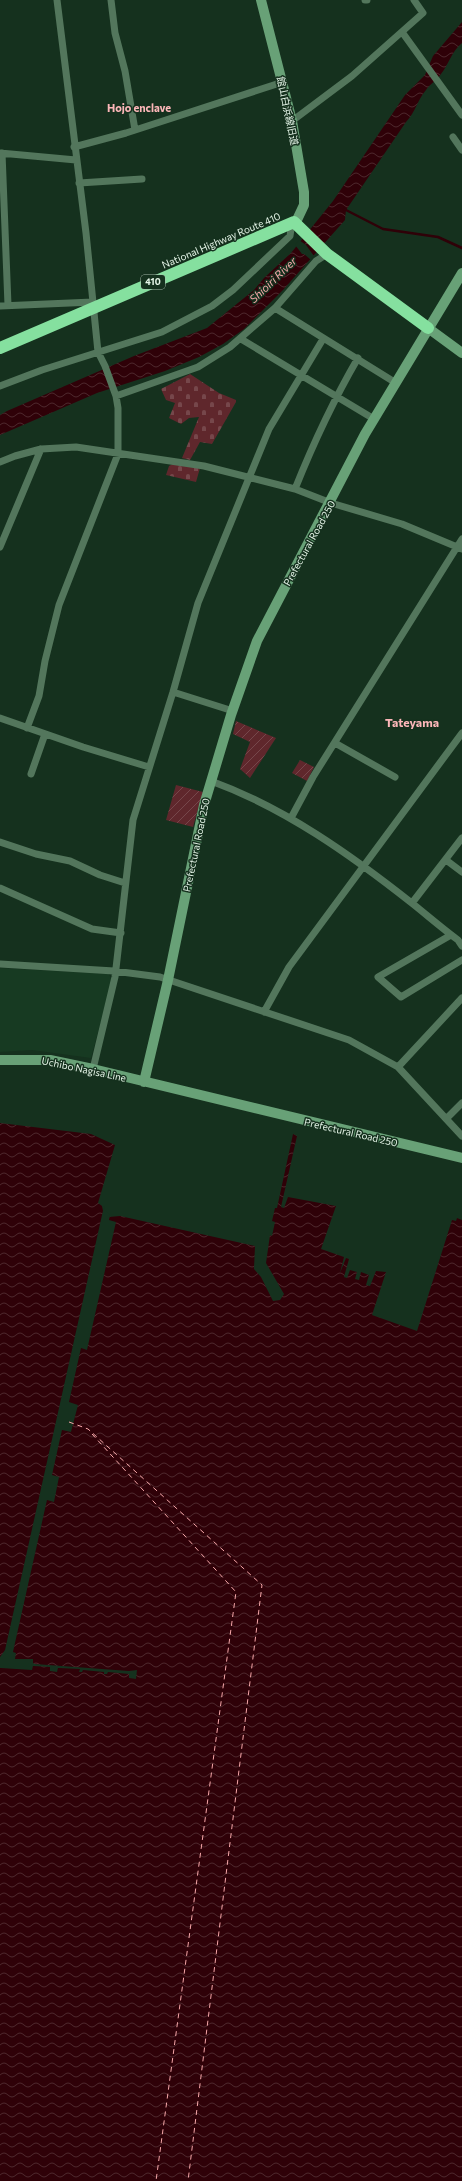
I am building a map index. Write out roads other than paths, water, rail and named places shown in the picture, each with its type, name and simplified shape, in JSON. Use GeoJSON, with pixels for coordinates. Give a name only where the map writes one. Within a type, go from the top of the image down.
{"type":"FeatureCollection","features":[{"type":"Feature","properties":{"kind":"highway"},"geometry":{"type":"LineString","coordinates":[[298,225],[324,251],[428,328]]}},
{"type":"Feature","properties":{"kind":"highway","name":"National Highway Route 410"},"geometry":{"type":"LineString","coordinates":[[0,348],[93,304],[298,225]]}},
{"type":"Feature","properties":{"kind":"main road","name":"館山白浜線旧道"},"geometry":{"type":"LineString","coordinates":[[261,0],[292,121],[304,200],[298,225]]}},
{"type":"Feature","properties":{"kind":"main road","name":"Prefectural Road 250"},"geometry":{"type":"LineString","coordinates":[[462,273],[374,419],[331,503],[263,628],[232,711],[204,804],[168,980],[144,1082],[462,1158]]}},
{"type":"Feature","properties":{"kind":"main road"},"geometry":{"type":"LineString","coordinates":[[428,328],[462,353]]}},
{"type":"Feature","properties":{"kind":"main road","name":"Uchibo Nagisa Line"},"geometry":{"type":"LineString","coordinates":[[0,1060],[50,1060],[94,1069],[144,1082]]}},
{"type":"Feature","properties":{"kind":"street"},"geometry":{"type":"LineString","coordinates":[[27,728],[39,696],[45,660],[59,605],[118,454],[118,408],[115,394],[105,366],[98,352],[65,57],[57,0]]}},
{"type":"Feature","properties":{"kind":"street"},"geometry":{"type":"LineString","coordinates":[[111,0],[115,33],[125,71],[135,130]]}},
{"type":"Feature","properties":{"kind":"street"},"geometry":{"type":"LineString","coordinates":[[292,121],[352,76],[423,13],[414,0]]}},
{"type":"Feature","properties":{"kind":"street"},"geometry":{"type":"LineString","coordinates":[[402,32],[462,115]]}},
{"type":"Feature","properties":{"kind":"street"},"geometry":{"type":"LineString","coordinates":[[74,147],[135,130],[283,82]]}},
{"type":"Feature","properties":{"kind":"street"},"geometry":{"type":"LineString","coordinates":[[453,137],[462,150]]}},
{"type":"Feature","properties":{"kind":"street"},"geometry":{"type":"LineString","coordinates":[[8,306],[1,153],[76,160]]}},
{"type":"Feature","properties":{"kind":"street"},"geometry":{"type":"LineString","coordinates":[[79,183],[142,179]]}},
{"type":"Feature","properties":{"kind":"street"},"geometry":{"type":"LineString","coordinates":[[0,386],[98,352],[162,332],[212,306],[233,290],[290,236],[298,225]]}},
{"type":"Feature","properties":{"kind":"street"},"geometry":{"type":"LineString","coordinates":[[115,394],[198,367],[241,339],[275,308],[324,251]]}},
{"type":"Feature","properties":{"kind":"street"},"geometry":{"type":"LineString","coordinates":[[0,306],[93,304]]}},
{"type":"Feature","properties":{"kind":"street"},"geometry":{"type":"LineString","coordinates":[[275,308],[358,358],[396,383]]}},
{"type":"Feature","properties":{"kind":"street"},"geometry":{"type":"LineString","coordinates":[[94,1069],[115,977],[114,971],[121,933],[125,883],[133,820],[173,692],[198,603],[252,477],[269,429],[323,338]]}},
{"type":"Feature","properties":{"kind":"street"},"geometry":{"type":"LineString","coordinates":[[241,339],[300,376],[374,419]]}},
{"type":"Feature","properties":{"kind":"street"},"geometry":{"type":"LineString","coordinates":[[295,489],[313,444],[336,396],[358,358]]}},
{"type":"Feature","properties":{"kind":"street"},"geometry":{"type":"LineString","coordinates":[[0,462],[41,449],[76,447],[204,466],[295,489],[331,503],[402,524],[460,547]]}},
{"type":"Feature","properties":{"kind":"street"},"geometry":{"type":"LineString","coordinates":[[0,547],[41,449]]}},
{"type":"Feature","properties":{"kind":"street"},"geometry":{"type":"LineString","coordinates":[[291,818],[335,743],[460,547],[462,539]]}},
{"type":"Feature","properties":{"kind":"street"},"geometry":{"type":"LineString","coordinates":[[173,692],[232,711]]}},
{"type":"Feature","properties":{"kind":"street"},"geometry":{"type":"LineString","coordinates":[[0,718],[149,767]]}},
{"type":"Feature","properties":{"kind":"street"},"geometry":{"type":"LineString","coordinates":[[264,1012],[289,968],[462,733]]}},
{"type":"Feature","properties":{"kind":"street"},"geometry":{"type":"LineString","coordinates":[[31,774],[45,734]]}},
{"type":"Feature","properties":{"kind":"street"},"geometry":{"type":"LineString","coordinates":[[335,743],[395,777]]}},
{"type":"Feature","properties":{"kind":"street"},"geometry":{"type":"LineString","coordinates":[[211,781],[247,794],[291,818],[363,867],[412,903],[462,946]]}},
{"type":"Feature","properties":{"kind":"street"},"geometry":{"type":"LineString","coordinates":[[0,842],[36,854],[70,861],[100,875],[125,883]]}},
{"type":"Feature","properties":{"kind":"street"},"geometry":{"type":"LineString","coordinates":[[412,903],[461,842]]}},
{"type":"Feature","properties":{"kind":"street"},"geometry":{"type":"LineString","coordinates":[[446,860],[462,872]]}},
{"type":"Feature","properties":{"kind":"street"},"geometry":{"type":"LineString","coordinates":[[0,888],[92,929],[121,933]]}},
{"type":"Feature","properties":{"kind":"street"},"geometry":{"type":"LineString","coordinates":[[451,935],[378,977],[401,997],[462,960]]}},
{"type":"Feature","properties":{"kind":"street"},"geometry":{"type":"LineString","coordinates":[[0,964],[142,974],[168,980],[349,1040],[398,1067],[447,1118],[462,1136]]}},
{"type":"Feature","properties":{"kind":"street"},"geometry":{"type":"LineString","coordinates":[[398,1067],[462,998]]}},
{"type":"Feature","properties":{"kind":"street"},"geometry":{"type":"LineString","coordinates":[[447,1118],[462,1103]]}},
{"type":"Feature","properties":{"kind":"water","name":"Shioiri River"},"geometry":{"type":"Polygon","coordinates":[[[462,22],[462,43],[455,50],[444,70],[423,94],[412,114],[346,210],[345,220],[283,290],[244,329],[223,344],[199,357],[165,371],[97,393],[0,435],[0,415],[7,411],[134,356],[207,328],[254,290],[264,278],[291,253],[333,201],[405,95],[425,75],[433,56],[462,22]]]}},
{"type":"Feature","properties":{"kind":"water"},"geometry":{"type":"Polygon","coordinates":[[[0,1123],[91,1134],[115,1145],[98,1203],[102,1206],[103,1211],[109,1217],[120,1216],[255,1246],[254,1269],[261,1277],[273,1301],[280,1300],[284,1294],[266,1263],[270,1235],[272,1236],[275,1222],[272,1221],[275,1208],[277,1208],[293,1134],[297,1136],[281,1207],[284,1208],[288,1197],[336,1206],[321,1249],[344,1257],[340,1273],[346,1258],[349,1259],[344,1277],[347,1278],[350,1270],[357,1272],[355,1279],[359,1280],[361,1272],[369,1275],[366,1285],[370,1286],[376,1271],[386,1272],[372,1315],[417,1331],[452,1220],[456,1221],[457,1218],[462,1220],[462,2181],[0,2181],[0,1123]]]}},
{"type":"Feature","properties":{"kind":"waterway"},"geometry":{"type":"LineString","coordinates":[[344,209],[383,229],[438,237],[462,248]]}},
{"type":"Feature","properties":{"kind":"district","name":"Hojo enclave"},"geometry":{"type":"Point","coordinates":[139,108]}},
{"type":"Feature","properties":{"kind":"district","name":"Tateyama"},"geometry":{"type":"Point","coordinates":[412,723]}}]}
